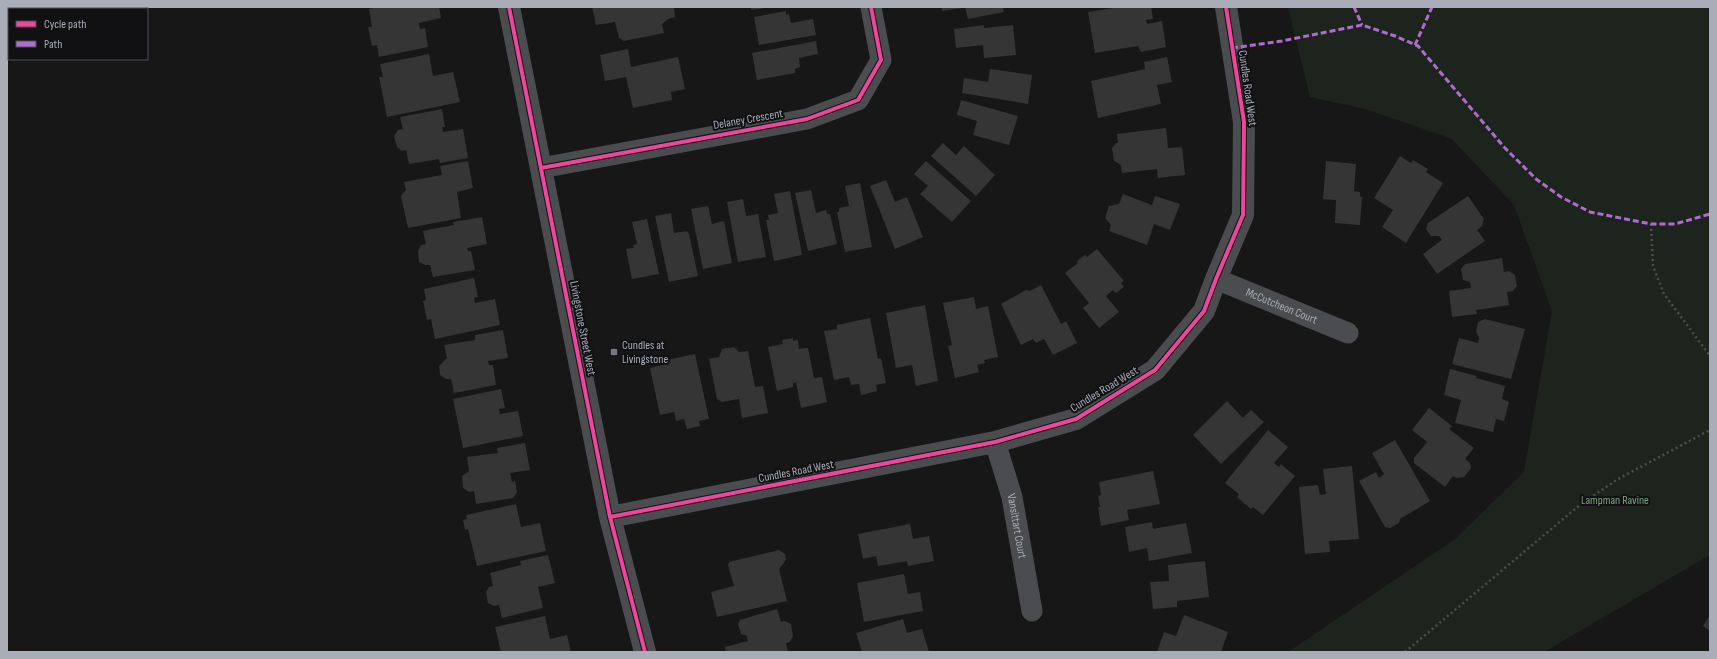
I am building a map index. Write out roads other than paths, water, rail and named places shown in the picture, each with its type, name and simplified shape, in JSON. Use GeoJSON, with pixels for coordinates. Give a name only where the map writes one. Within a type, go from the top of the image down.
{"type":"FeatureCollection","features":[{"type":"Feature","properties":{"kind":"street","name":"Livingstone Street West"},"geometry":{"type":"LineString","coordinates":[[510,7],[610,517],[645,652]]}},
{"type":"Feature","properties":{"kind":"street","name":"Delaney Crescent"},"geometry":{"type":"LineString","coordinates":[[541,168],[807,119],[858,100],[881,60],[871,7]]}},
{"type":"Feature","properties":{"kind":"street","name":"Cundles Road West"},"geometry":{"type":"LineString","coordinates":[[610,517],[995,442],[1076,419],[1155,370],[1204,311],[1243,215],[1244,122],[1226,7]]}},
{"type":"Feature","properties":{"kind":"street","name":"McCutcheon Court"},"geometry":{"type":"LineString","coordinates":[[1216,279],[1348,333]]}},
{"type":"Feature","properties":{"kind":"street","name":"Vansittart Court"},"geometry":{"type":"LineString","coordinates":[[995,442],[1012,497],[1032,611]]}},
{"type":"Feature","properties":{"kind":"place","name":"Cundles at Livingstone"},"geometry":{"type":"Point","coordinates":[614,352]}},
{"type":"Feature","properties":{"kind":"park label","name":"Lampman Ravine"},"geometry":{"type":"Point","coordinates":[1615,500]}}]}
